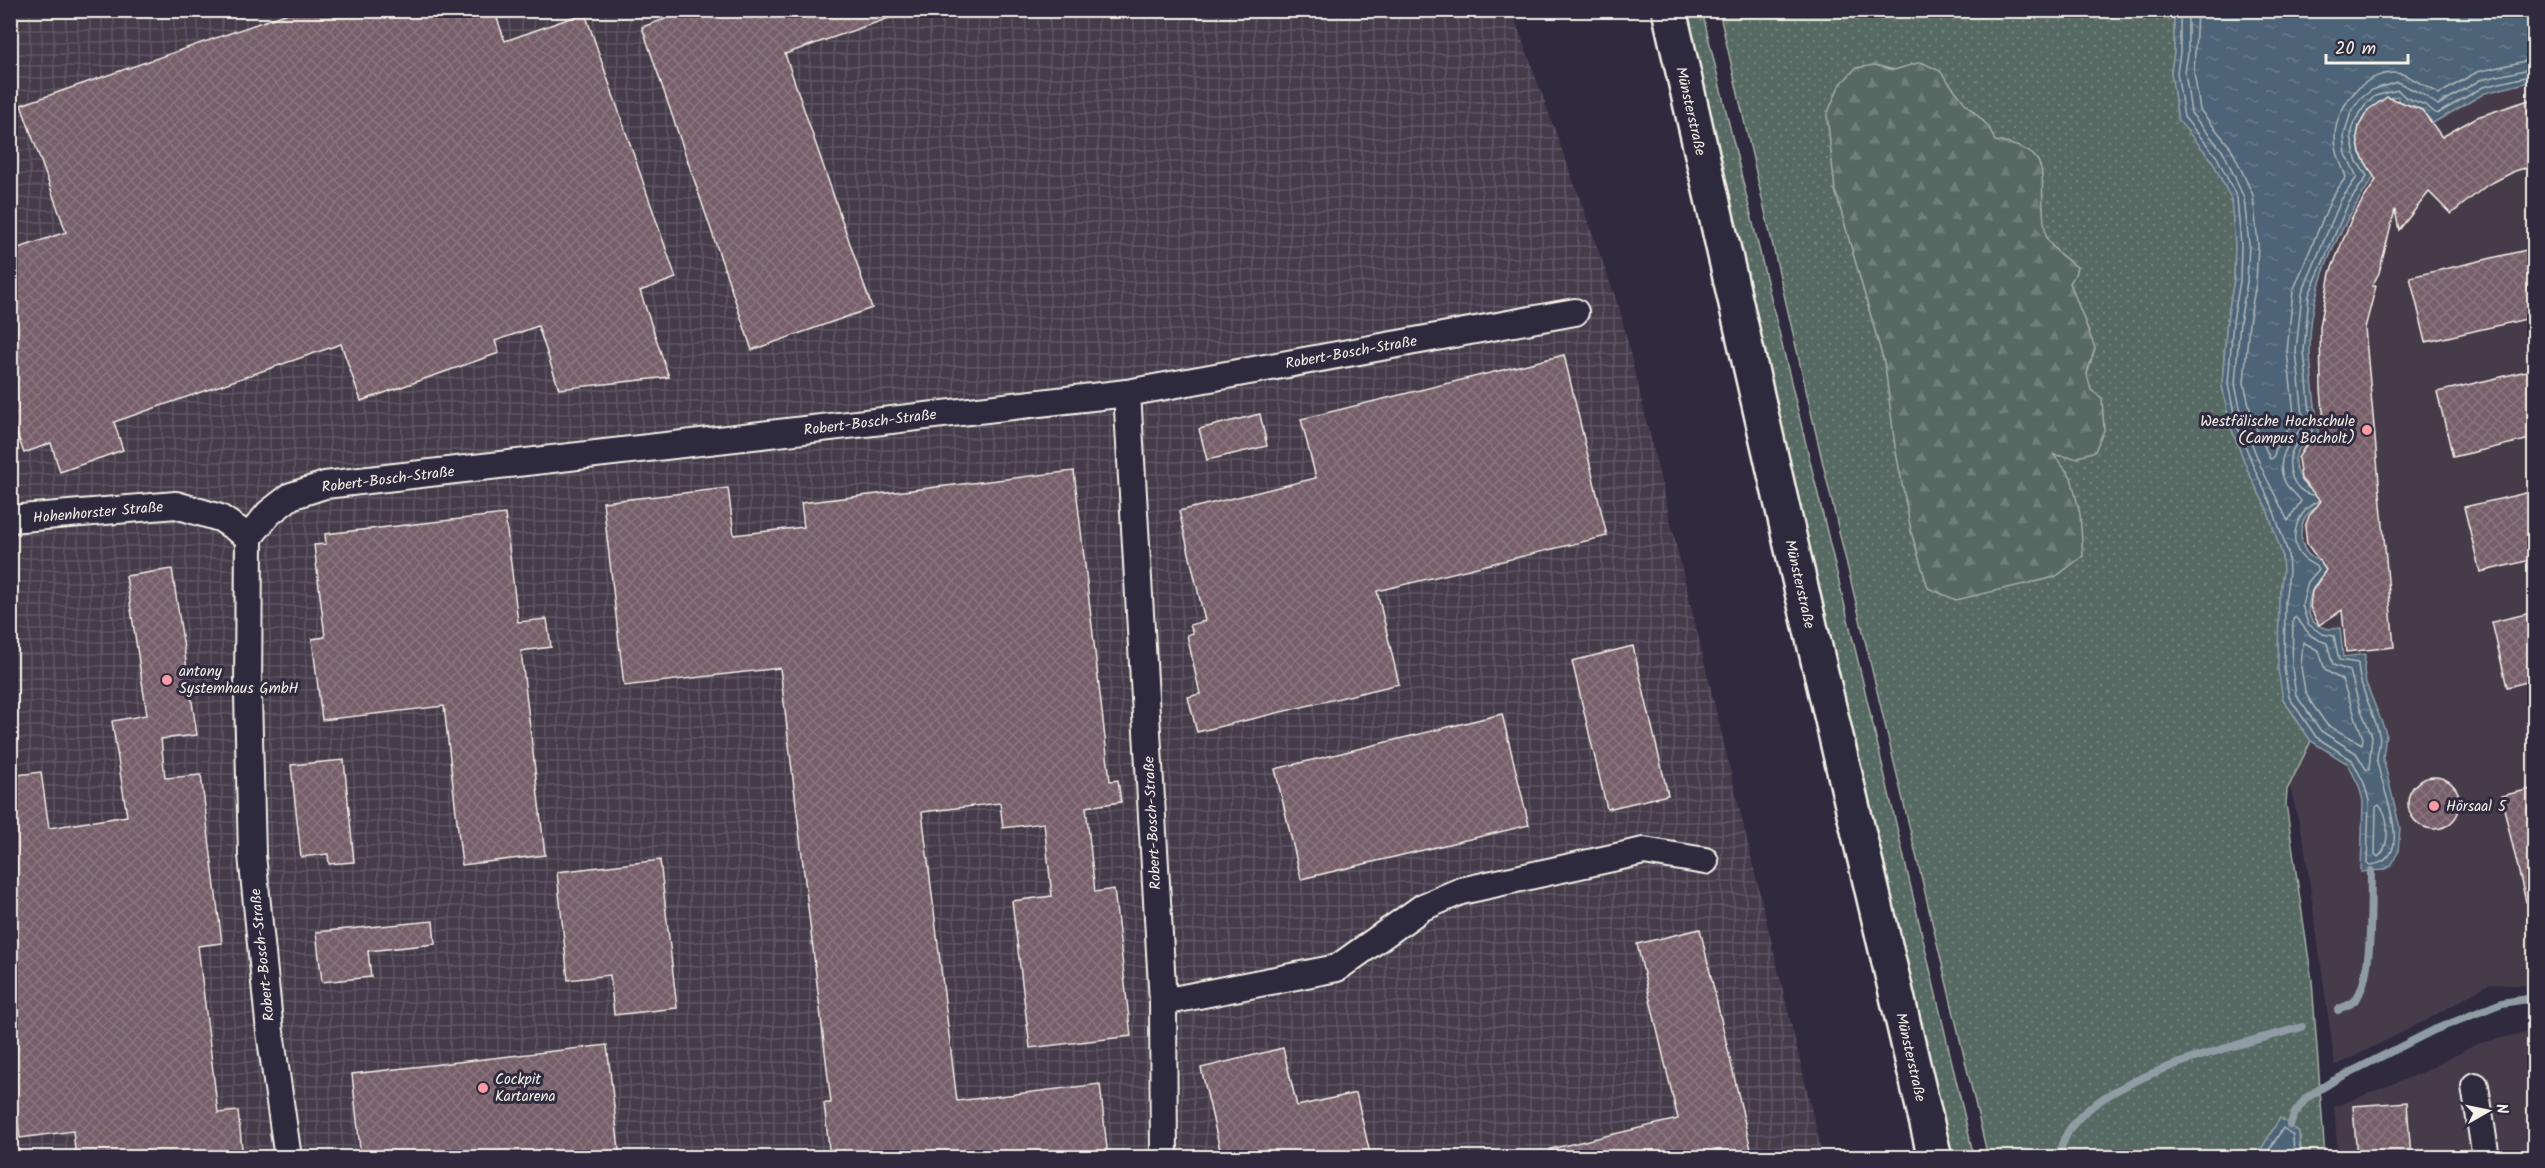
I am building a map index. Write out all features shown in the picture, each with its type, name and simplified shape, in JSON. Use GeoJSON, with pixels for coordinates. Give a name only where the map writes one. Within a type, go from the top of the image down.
{"type":"FeatureCollection","features":[{"type":"Feature","properties":{"kind":"main road","name":"Münsterstraße"},"geometry":{"type":"LineString","coordinates":[[1669,10],[1794,562],[1935,1158]]}},
{"type":"Feature","properties":{"kind":"street","name":"Robert-Bosch-Straße"},"geometry":{"type":"LineString","coordinates":[[288,1158],[270,1032],[252,855],[248,696],[249,537],[269,513],[291,496],[326,485],[1127,393],[1575,312]]}},
{"type":"Feature","properties":{"kind":"street","name":"Robert-Bosch-Straße"},"geometry":{"type":"LineString","coordinates":[[1127,393],[1163,1002],[1164,1158]]}},
{"type":"Feature","properties":{"kind":"street","name":"Hohenhorster Straße"},"geometry":{"type":"LineString","coordinates":[[10,519],[176,505],[220,518],[249,537]]}},
{"type":"Feature","properties":{"kind":"street"},"geometry":{"type":"LineString","coordinates":[[1163,1002],[1336,968],[1423,907],[1461,891],[1644,851],[1705,861]]}},
{"type":"Feature","properties":{"kind":"street"},"geometry":{"type":"LineString","coordinates":[[2475,1086],[2486,1158]]}},
{"type":"Feature","properties":{"kind":"shaded area"},"geometry":{"type":"Polygon","coordinates":[[[10,11],[1512,11],[1620,310],[1823,1157],[11,1157],[10,11]]]}},
{"type":"Feature","properties":{"kind":"shaded area","name":"Westfälische Hochschule (Campus Bocholt)"},"geometry":{"type":"Polygon","coordinates":[[[2095,11],[2534,11],[2534,986],[2489,984],[2427,1020],[2335,1066],[2304,843],[2095,11]]]}},
{"type":"Feature","properties":{"kind":"shaded area"},"geometry":{"type":"Polygon","coordinates":[[[2534,1030],[2534,1157],[2338,1157],[2334,1107],[2423,1072],[2477,1044],[2534,1030]]]}},
{"type":"Feature","properties":{"kind":"green space"},"geometry":{"type":"Polygon","coordinates":[[[2095,10],[2097,17],[2124,11],[2174,11],[2174,52],[2171,72],[2178,119],[2212,160],[2231,199],[2235,244],[2234,280],[2227,320],[2222,385],[2230,425],[2249,473],[2267,509],[2282,554],[2283,571],[2279,600],[2283,699],[2311,741],[2287,790],[2286,804],[2312,981],[2325,1157],[2302,1157],[2299,1132],[2280,1118],[2258,1157],[1988,1157],[1823,464],[1719,11],[2095,10]]]}},
{"type":"Feature","properties":{"kind":"green space"},"geometry":{"type":"Polygon","coordinates":[[[1686,11],[1702,11],[1974,1157],[1953,1157],[1823,612],[1686,11]]]}},
{"type":"Feature","properties":{"kind":"green space"},"geometry":{"type":"Polygon","coordinates":[[[1921,62],[1940,71],[1965,103],[1989,127],[1995,141],[2015,145],[2036,158],[2042,178],[2046,237],[2057,251],[2077,267],[2070,283],[2095,348],[2087,374],[2091,390],[2102,398],[2104,430],[2095,451],[2076,458],[2054,455],[2071,477],[2080,514],[2083,556],[2055,577],[1956,600],[1928,588],[1912,535],[1895,447],[1885,366],[1835,190],[1827,115],[1839,86],[1856,68],[1875,65],[1894,70],[1921,62]]]}},
{"type":"Feature","properties":{"kind":"water"},"geometry":{"type":"Polygon","coordinates":[[[2174,11],[2534,11],[2534,81],[2485,93],[2433,123],[2415,106],[2398,103],[2398,96],[2383,100],[2372,107],[2364,117],[2359,127],[2360,151],[2366,163],[2376,174],[2339,235],[2321,280],[2315,304],[2310,351],[2319,438],[2302,447],[2295,459],[2298,474],[2309,489],[2325,489],[2327,506],[2315,509],[2306,516],[2301,535],[2304,548],[2312,557],[2320,560],[2333,560],[2334,573],[2323,574],[2318,580],[2310,595],[2309,612],[2311,619],[2317,624],[2327,629],[2340,628],[2343,657],[2365,654],[2366,683],[2386,733],[2383,758],[2400,828],[2398,852],[2391,866],[2383,870],[2361,872],[2363,801],[2359,786],[2348,764],[2311,741],[2283,699],[2278,669],[2282,554],[2267,509],[2249,473],[2230,425],[2222,385],[2227,320],[2234,280],[2235,244],[2231,199],[2212,160],[2178,120],[2171,72],[2174,52],[2174,11]]]}},
{"type":"Feature","properties":{"kind":"water"},"geometry":{"type":"Polygon","coordinates":[[[2280,1118],[2299,1132],[2300,1157],[2258,1157],[2260,1151],[2280,1118]]]}},
{"type":"Feature","properties":{"kind":"building"},"geometry":{"type":"Polygon","coordinates":[[[297,10],[494,10],[505,41],[585,13],[676,278],[640,291],[669,377],[559,389],[538,326],[495,341],[499,353],[361,401],[341,344],[114,422],[123,450],[60,472],[51,443],[24,453],[10,414],[10,251],[66,232],[21,105],[297,10]]]}},
{"type":"Feature","properties":{"kind":"building"},"geometry":{"type":"Polygon","coordinates":[[[662,10],[901,10],[901,14],[785,54],[872,308],[752,350],[642,27],[665,19],[662,10]]]}},
{"type":"Feature","properties":{"kind":"building"},"geometry":{"type":"Polygon","coordinates":[[[2387,97],[2422,110],[2442,137],[2477,117],[2535,98],[2535,165],[2515,171],[2486,186],[2451,214],[2429,192],[2399,230],[2395,210],[2379,273],[2372,286],[2376,286],[2365,328],[2394,647],[2346,652],[2342,610],[2319,625],[2310,607],[2312,591],[2326,570],[2307,544],[2305,527],[2309,516],[2321,501],[2301,479],[2298,458],[2307,443],[2325,433],[2321,389],[2320,327],[2330,273],[2352,217],[2376,180],[2360,153],[2357,137],[2359,126],[2368,110],[2387,97]]]}},
{"type":"Feature","properties":{"kind":"building"},"geometry":{"type":"Polygon","coordinates":[[[2535,248],[2535,317],[2426,342],[2410,277],[2535,248]]]}},
{"type":"Feature","properties":{"kind":"building"},"geometry":{"type":"Polygon","coordinates":[[[1564,355],[1607,536],[1377,591],[1399,684],[1197,732],[1188,697],[1200,694],[1187,635],[1193,633],[1190,625],[1205,621],[1179,511],[1316,478],[1301,419],[1564,355]]]}},
{"type":"Feature","properties":{"kind":"building"},"geometry":{"type":"Polygon","coordinates":[[[2535,369],[2535,438],[2453,457],[2437,392],[2535,369]]]}},
{"type":"Feature","properties":{"kind":"building"},"geometry":{"type":"Polygon","coordinates":[[[1260,414],[1267,446],[1207,460],[1199,429],[1260,414]]]}},
{"type":"Feature","properties":{"kind":"building"},"geometry":{"type":"Polygon","coordinates":[[[1074,471],[1110,781],[1118,780],[1121,802],[1086,807],[1095,892],[1114,889],[1131,1036],[1030,1048],[1012,901],[1052,896],[1044,823],[1003,828],[1000,803],[922,812],[957,1101],[1100,1084],[1108,1158],[830,1158],[824,1103],[831,1103],[780,668],[624,686],[603,502],[728,488],[734,535],[804,527],[801,503],[1074,471]]]}},
{"type":"Feature","properties":{"kind":"building"},"geometry":{"type":"Polygon","coordinates":[[[2535,491],[2535,559],[2480,572],[2464,507],[2535,491]]]}},
{"type":"Feature","properties":{"kind":"building"},"geometry":{"type":"Polygon","coordinates":[[[505,514],[518,622],[547,619],[551,647],[521,651],[545,855],[462,865],[444,706],[322,720],[312,639],[325,637],[314,545],[326,544],[325,534],[505,514]]]}},
{"type":"Feature","properties":{"kind":"building"},"geometry":{"type":"Polygon","coordinates":[[[172,569],[197,735],[161,739],[165,778],[201,775],[222,943],[198,946],[218,1113],[238,1111],[243,1158],[76,1158],[73,1131],[20,1138],[10,1059],[10,776],[41,772],[49,828],[127,816],[112,721],[147,715],[126,576],[172,569]]]}},
{"type":"Feature","properties":{"kind":"building"},"geometry":{"type":"Polygon","coordinates":[[[2535,612],[2535,680],[2507,687],[2492,622],[2535,612]]]}},
{"type":"Feature","properties":{"kind":"building"},"geometry":{"type":"Polygon","coordinates":[[[1633,646],[1668,795],[1607,809],[1572,661],[1633,646]]]}},
{"type":"Feature","properties":{"kind":"building"},"geometry":{"type":"Polygon","coordinates":[[[1502,714],[1529,825],[1301,879],[1275,769],[1502,714]]]}},
{"type":"Feature","properties":{"kind":"building"},"geometry":{"type":"Polygon","coordinates":[[[344,760],[354,862],[329,864],[328,854],[301,857],[291,765],[344,760]]]}},
{"type":"Feature","properties":{"kind":"building","name":"Hörsaal 5"},"geometry":{"type":"Polygon","coordinates":[[[2434,777],[2444,779],[2452,785],[2458,793],[2460,803],[2458,813],[2452,821],[2444,827],[2434,829],[2424,827],[2416,821],[2410,813],[2408,803],[2410,793],[2416,785],[2424,779],[2434,777]]]}},
{"type":"Feature","properties":{"kind":"building"},"geometry":{"type":"Polygon","coordinates":[[[2535,788],[2535,901],[2526,902],[2501,796],[2535,788]]]}},
{"type":"Feature","properties":{"kind":"building"},"geometry":{"type":"Polygon","coordinates":[[[660,860],[677,1008],[614,1015],[610,975],[568,980],[557,872],[660,860]]]}},
{"type":"Feature","properties":{"kind":"building"},"geometry":{"type":"Polygon","coordinates":[[[433,921],[435,944],[368,951],[371,977],[322,982],[316,932],[433,921]]]}},
{"type":"Feature","properties":{"kind":"building"},"geometry":{"type":"Polygon","coordinates":[[[1700,929],[1753,1158],[1551,1158],[1550,1149],[1678,1119],[1637,944],[1700,929]]]}},
{"type":"Feature","properties":{"kind":"building","name":"Cockpit Kartarena"},"geometry":{"type":"Polygon","coordinates":[[[607,1045],[620,1158],[361,1158],[352,1074],[607,1045]]]}},
{"type":"Feature","properties":{"kind":"building"},"geometry":{"type":"Polygon","coordinates":[[[1283,1048],[1297,1106],[1356,1093],[1371,1158],[1222,1158],[1201,1068],[1283,1048]]]}},
{"type":"Feature","properties":{"kind":"building"},"geometry":{"type":"Polygon","coordinates":[[[2407,1102],[2411,1158],[2357,1158],[2353,1106],[2407,1102]]]}},
{"type":"Feature","properties":{"kind":"waterway"},"geometry":{"type":"LineString","coordinates":[[2338,1010],[2354,1001],[2365,977],[2370,939],[2371,871]]}},
{"type":"Feature","properties":{"kind":"waterway"},"geometry":{"type":"LineString","coordinates":[[2290,1125],[2295,1113],[2306,1098],[2333,1081],[2434,1030],[2502,1003],[2534,998]]}},
{"type":"Feature","properties":{"kind":"waterway"},"geometry":{"type":"LineString","coordinates":[[2059,1158],[2063,1142],[2079,1118],[2103,1098],[2134,1081],[2206,1054],[2302,1027]]}},
{"type":"Feature","properties":{"kind":"place","name":"Westfälische Hochschule (Campus Bocholt)"},"geometry":{"type":"Point","coordinates":[2367,430]}},
{"type":"Feature","properties":{"kind":"place","name":"antony Systemhaus GmbH"},"geometry":{"type":"Point","coordinates":[167,680]}},
{"type":"Feature","properties":{"kind":"place","name":"Hörsaal 5"},"geometry":{"type":"Point","coordinates":[2434,806]}},
{"type":"Feature","properties":{"kind":"place","name":"Cockpit Kartarena"},"geometry":{"type":"Point","coordinates":[483,1088]}}]}
